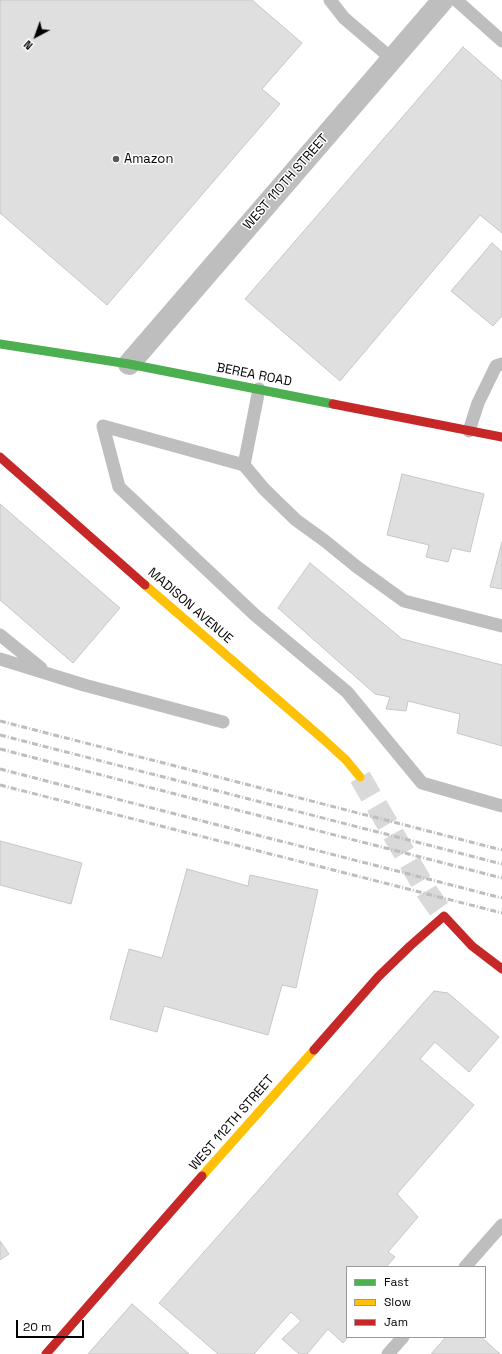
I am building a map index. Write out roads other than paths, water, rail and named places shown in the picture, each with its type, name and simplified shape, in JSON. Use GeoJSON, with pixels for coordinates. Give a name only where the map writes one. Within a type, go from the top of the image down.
{"type":"FeatureCollection","features":[{"type":"Feature","properties":{"kind":"main road","name":"BEREA ROAD"},"geometry":{"type":"LineString","coordinates":[[0,344],[129,364],[502,437]]}},
{"type":"Feature","properties":{"kind":"main road","name":"MADISON AVENUE"},"geometry":{"type":"LineString","coordinates":[[0,457],[322,738],[346,760],[360,777]]}},
{"type":"Feature","properties":{"kind":"main road","name":"WEST 112TH STREET"},"geometry":{"type":"LineString","coordinates":[[46,1354],[378,977],[444,916],[472,946],[502,969]]}},
{"type":"Feature","properties":{"kind":"street","name":"WEST 110TH STREET"},"geometry":{"type":"LineString","coordinates":[[129,364],[443,0]]}},
{"type":"Feature","properties":{"kind":"lane"},"geometry":{"type":"LineString","coordinates":[[330,0],[344,18],[392,59]]}},
{"type":"Feature","properties":{"kind":"lane"},"geometry":{"type":"LineString","coordinates":[[456,0],[502,41]]}},
{"type":"Feature","properties":{"kind":"lane"},"geometry":{"type":"LineString","coordinates":[[469,431],[478,403],[496,366],[502,364]]}},
{"type":"Feature","properties":{"kind":"lane"},"geometry":{"type":"LineString","coordinates":[[244,465],[259,389]]}},
{"type":"Feature","properties":{"kind":"lane"},"geometry":{"type":"LineString","coordinates":[[502,626],[404,601],[296,520],[264,490],[244,465],[103,426],[119,488],[255,615],[347,692],[422,783],[502,806]]}},
{"type":"Feature","properties":{"kind":"lane"},"geometry":{"type":"LineString","coordinates":[[0,635],[47,673]]}},
{"type":"Feature","properties":{"kind":"lane"},"geometry":{"type":"LineString","coordinates":[[0,659],[223,722]]}},
{"type":"Feature","properties":{"kind":"lane"},"geometry":{"type":"LineString","coordinates":[[466,1266],[502,1225]]}},
{"type":"Feature","properties":{"kind":"lane"},"geometry":{"type":"LineString","coordinates":[[388,1354],[402,1338]]}},
{"type":"Feature","properties":{"kind":"tunnel"},"geometry":{"type":"LineString","coordinates":[[360,777],[427,892],[444,916]]}},
{"type":"Feature","properties":{"kind":"railway"},"geometry":{"type":"LineString","coordinates":[[0,721],[502,850]]}},
{"type":"Feature","properties":{"kind":"railway"},"geometry":{"type":"LineString","coordinates":[[0,735],[502,864]]}},
{"type":"Feature","properties":{"kind":"railway"},"geometry":{"type":"LineString","coordinates":[[0,749],[502,878]]}},
{"type":"Feature","properties":{"kind":"railway"},"geometry":{"type":"LineString","coordinates":[[0,769],[502,898]]}},
{"type":"Feature","properties":{"kind":"railway"},"geometry":{"type":"LineString","coordinates":[[0,785],[502,913]]}},
{"type":"Feature","properties":{"kind":"place","name":"Amazon"},"geometry":{"type":"Point","coordinates":[116,159]}}]}
